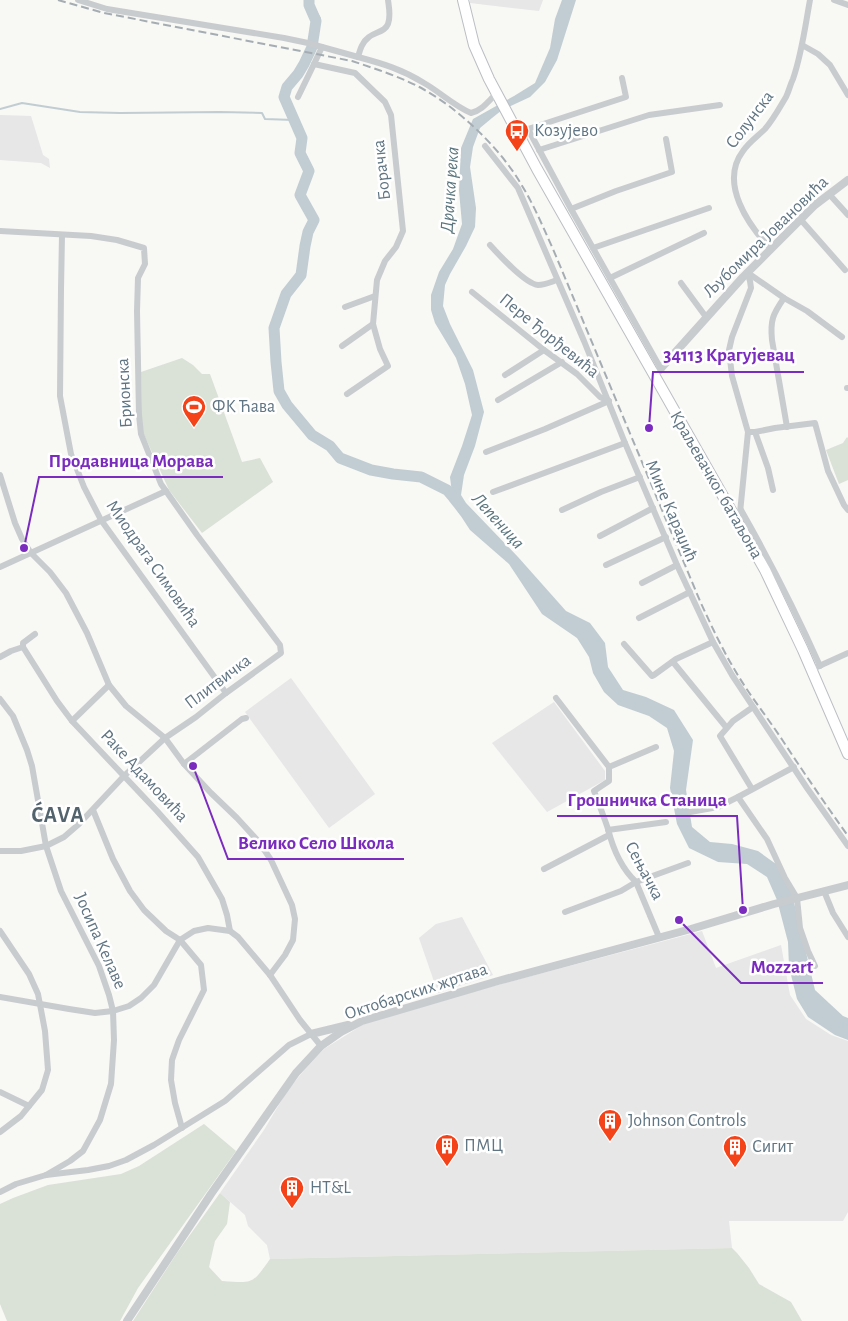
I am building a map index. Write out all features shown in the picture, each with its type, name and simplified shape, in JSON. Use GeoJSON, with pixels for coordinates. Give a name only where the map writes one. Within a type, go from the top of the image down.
{"type":"FeatureCollection","features":[{"type":"Feature","properties":{"kind":"main road"},"geometry":{"type":"LineString","coordinates":[[464,0],[471,32],[479,56],[497,94]]}},
{"type":"Feature","properties":{"kind":"main road","name":"Краљевачког батаљона"},"geometry":{"type":"LineString","coordinates":[[497,94],[537,169],[657,372],[772,585],[816,668],[848,754]]}},
{"type":"Feature","properties":{"kind":"street"},"geometry":{"type":"LineString","coordinates":[[78,0],[107,9],[308,43],[391,66],[424,83],[468,112],[475,112],[481,109],[497,94]]}},
{"type":"Feature","properties":{"kind":"street"},"geometry":{"type":"LineString","coordinates":[[358,58],[362,45],[368,37],[388,25],[388,0]]}},
{"type":"Feature","properties":{"kind":"street","name":"Солунска"},"geometry":{"type":"LineString","coordinates":[[771,249],[749,222],[742,208],[736,193],[735,168],[743,151],[769,124],[787,95],[799,60],[810,0]]}},
{"type":"Feature","properties":{"kind":"street"},"geometry":{"type":"LineString","coordinates":[[834,0],[848,6]]}},
{"type":"Feature","properties":{"kind":"street"},"geometry":{"type":"LineString","coordinates":[[802,45],[830,65],[848,95]]}},
{"type":"Feature","properties":{"kind":"street"},"geometry":{"type":"LineString","coordinates":[[298,97],[314,64],[319,46]]}},
{"type":"Feature","properties":{"kind":"street","name":"Борачка"},"geometry":{"type":"LineString","coordinates":[[314,64],[355,73],[385,102],[391,115],[403,231],[396,247],[385,261],[378,280],[376,296],[373,324],[380,349],[388,366],[346,394]]}},
{"type":"Feature","properties":{"kind":"street"},"geometry":{"type":"LineString","coordinates":[[622,78],[626,97],[528,128],[538,150],[610,278],[657,372]]}},
{"type":"Feature","properties":{"kind":"street"},"geometry":{"type":"LineString","coordinates":[[538,150],[649,116],[720,105]]}},
{"type":"Feature","properties":{"kind":"street"},"geometry":{"type":"LineString","coordinates":[[570,208],[672,172],[666,139]]}},
{"type":"Feature","properties":{"kind":"street","name":"Мине Караџић"},"geometry":{"type":"LineString","coordinates":[[485,146],[518,188],[584,341],[625,443],[712,642],[753,707],[848,846]]}},
{"type":"Feature","properties":{"kind":"street","name":"Љубомира Јовановића"},"geometry":{"type":"LineString","coordinates":[[657,372],[747,272],[815,205],[848,180]]}},
{"type":"Feature","properties":{"kind":"street"},"geometry":{"type":"LineString","coordinates":[[829,194],[848,215]]}},
{"type":"Feature","properties":{"kind":"street"},"geometry":{"type":"LineString","coordinates":[[593,248],[709,208]]}},
{"type":"Feature","properties":{"kind":"street"},"geometry":{"type":"LineString","coordinates":[[801,220],[845,270]]}},
{"type":"Feature","properties":{"kind":"street"},"geometry":{"type":"LineString","coordinates":[[0,231],[62,235]]}},
{"type":"Feature","properties":{"kind":"street"},"geometry":{"type":"LineString","coordinates":[[610,278],[704,233]]}},
{"type":"Feature","properties":{"kind":"street","name":"Брионска"},"geometry":{"type":"LineString","coordinates":[[62,235],[91,236],[117,240],[144,248],[145,264],[138,278],[137,311],[141,434],[161,484],[280,645]]}},
{"type":"Feature","properties":{"kind":"street","name":"Миодрага Симовића"},"geometry":{"type":"LineString","coordinates":[[62,235],[60,396],[71,454],[84,487],[101,520],[226,693]]}},
{"type":"Feature","properties":{"kind":"street"},"geometry":{"type":"LineString","coordinates":[[490,246],[531,283],[540,285],[557,280]]}},
{"type":"Feature","properties":{"kind":"street"},"geometry":{"type":"LineString","coordinates":[[747,272],[784,298],[807,311],[842,337]]}},
{"type":"Feature","properties":{"kind":"street"},"geometry":{"type":"LineString","coordinates":[[739,524],[748,432],[732,376],[729,350],[732,337],[751,288],[747,272]]}},
{"type":"Feature","properties":{"kind":"street","name":"Љубомира Јовановића"},"geometry":{"type":"LineString","coordinates":[[681,283],[706,317]]}},
{"type":"Feature","properties":{"kind":"street","name":"Пере Ђорђевића"},"geometry":{"type":"LineString","coordinates":[[472,292],[577,374],[600,397],[609,401]]}},
{"type":"Feature","properties":{"kind":"street"},"geometry":{"type":"LineString","coordinates":[[345,307],[376,296]]}},
{"type":"Feature","properties":{"kind":"street"},"geometry":{"type":"LineString","coordinates":[[784,298],[776,310],[771,326],[787,427]]}},
{"type":"Feature","properties":{"kind":"street"},"geometry":{"type":"LineString","coordinates":[[342,346],[373,324]]}},
{"type":"Feature","properties":{"kind":"street"},"geometry":{"type":"LineString","coordinates":[[504,375],[544,350]]}},
{"type":"Feature","properties":{"kind":"street"},"geometry":{"type":"LineString","coordinates":[[498,400],[562,362]]}},
{"type":"Feature","properties":{"kind":"street"},"geometry":{"type":"LineString","coordinates":[[486,452],[609,401]]}},
{"type":"Feature","properties":{"kind":"street"},"geometry":{"type":"LineString","coordinates":[[748,432],[815,423],[828,471],[848,510]]}},
{"type":"Feature","properties":{"kind":"street"},"geometry":{"type":"LineString","coordinates":[[756,432],[773,490]]}},
{"type":"Feature","properties":{"kind":"street"},"geometry":{"type":"LineString","coordinates":[[493,492],[625,443]]}},
{"type":"Feature","properties":{"kind":"street"},"geometry":{"type":"LineString","coordinates":[[0,475],[15,523],[22,538],[31,553],[50,572],[66,593],[87,633],[109,685],[126,706],[165,738],[184,764],[259,842],[271,860],[292,905],[295,919],[293,940],[285,955],[270,975]]}},
{"type":"Feature","properties":{"kind":"street"},"geometry":{"type":"LineString","coordinates":[[562,510],[640,477]]}},
{"type":"Feature","properties":{"kind":"street"},"geometry":{"type":"LineString","coordinates":[[0,567],[166,491]]}},
{"type":"Feature","properties":{"kind":"street"},"geometry":{"type":"LineString","coordinates":[[600,536],[653,508]]}},
{"type":"Feature","properties":{"kind":"street"},"geometry":{"type":"LineString","coordinates":[[741,510],[770,560],[800,621],[816,668],[848,653]]}},
{"type":"Feature","properties":{"kind":"street"},"geometry":{"type":"LineString","coordinates":[[606,565],[666,537]]}},
{"type":"Feature","properties":{"kind":"street"},"geometry":{"type":"LineString","coordinates":[[642,583],[678,565]]}},
{"type":"Feature","properties":{"kind":"street"},"geometry":{"type":"LineString","coordinates":[[639,618],[690,592]]}},
{"type":"Feature","properties":{"kind":"street"},"geometry":{"type":"LineString","coordinates":[[0,657],[23,647],[23,643],[35,634]]}},
{"type":"Feature","properties":{"kind":"street"},"geometry":{"type":"LineString","coordinates":[[624,644],[654,676],[676,660],[712,642]]}},
{"type":"Feature","properties":{"kind":"street","name":"Плитвичка"},"geometry":{"type":"LineString","coordinates":[[46,846],[64,836],[165,738],[281,653],[280,645]]}},
{"type":"Feature","properties":{"kind":"street","name":"Раке Адамовића"},"geometry":{"type":"LineString","coordinates":[[23,647],[72,721],[198,857],[222,899],[230,931]]}},
{"type":"Feature","properties":{"kind":"street"},"geometry":{"type":"LineString","coordinates":[[673,662],[726,727]]}},
{"type":"Feature","properties":{"kind":"street"},"geometry":{"type":"LineString","coordinates":[[72,721],[109,685]]}},
{"type":"Feature","properties":{"kind":"street","name":"Јосипа Келаве"},"geometry":{"type":"LineString","coordinates":[[0,698],[13,716],[27,750],[32,766],[46,846],[61,891],[98,966],[113,1011],[114,1040],[111,1084],[100,1120],[83,1151],[46,1175]]}},
{"type":"Feature","properties":{"kind":"street"},"geometry":{"type":"LineString","coordinates":[[556,698],[609,767],[656,747]]}},
{"type":"Feature","properties":{"kind":"street"},"geometry":{"type":"LineString","coordinates":[[752,789],[720,736],[726,727],[753,707]]}},
{"type":"Feature","properties":{"kind":"street"},"geometry":{"type":"LineString","coordinates":[[184,764],[246,718]]}},
{"type":"Feature","properties":{"kind":"street","name":"Сењачка"},"geometry":{"type":"LineString","coordinates":[[609,767],[609,781],[594,791],[620,862],[629,876],[636,882],[659,937]]}},
{"type":"Feature","properties":{"kind":"street"},"geometry":{"type":"LineString","coordinates":[[690,812],[718,807],[794,767]]}},
{"type":"Feature","properties":{"kind":"street"},"geometry":{"type":"LineString","coordinates":[[738,797],[766,840],[785,878],[794,899],[800,928],[815,966]]}},
{"type":"Feature","properties":{"kind":"street"},"geometry":{"type":"LineString","coordinates":[[92,810],[113,859],[130,890],[144,910],[160,926],[180,940],[201,965],[204,990],[172,1060],[171,1080],[182,1128]]}},
{"type":"Feature","properties":{"kind":"street"},"geometry":{"type":"LineString","coordinates":[[544,869],[609,833],[666,822]]}},
{"type":"Feature","properties":{"kind":"street"},"geometry":{"type":"LineString","coordinates":[[0,851],[21,851],[46,846]]}},
{"type":"Feature","properties":{"kind":"street"},"geometry":{"type":"LineString","coordinates":[[564,912],[621,891],[636,882],[688,862]]}},
{"type":"Feature","properties":{"kind":"street","name":"Октобарских жртава"},"geometry":{"type":"LineString","coordinates":[[127,1321],[211,1194],[296,1074],[321,1046],[341,1032],[362,1021],[498,981],[848,885]]}},
{"type":"Feature","properties":{"kind":"street"},"geometry":{"type":"LineString","coordinates":[[824,891],[833,913],[848,937]]}},
{"type":"Feature","properties":{"kind":"street"},"geometry":{"type":"LineString","coordinates":[[0,996],[95,1013],[113,1011],[129,1006],[148,992],[180,940],[194,932],[208,928],[230,931],[238,937],[270,975],[321,1046]]}},
{"type":"Feature","properties":{"kind":"street"},"geometry":{"type":"LineString","coordinates":[[0,931],[29,974],[41,1004],[48,1070],[42,1090],[21,1116],[0,1132]]}},
{"type":"Feature","properties":{"kind":"street"},"geometry":{"type":"LineString","coordinates":[[0,1192],[16,1184],[46,1175],[88,1170],[126,1160],[225,1101],[289,1046],[312,1034],[362,1021]]}},
{"type":"Feature","properties":{"kind":"street"},"geometry":{"type":"LineString","coordinates":[[0,1092],[29,1106]]}},
{"type":"Feature","properties":{"kind":"shaded area"},"geometry":{"type":"Polygon","coordinates":[[[306,0],[313,0],[313,4],[321,18],[318,39],[310,36],[313,22],[307,9],[306,0]]]}},
{"type":"Feature","properties":{"kind":"shaded area"},"geometry":{"type":"Polygon","coordinates":[[[470,0],[543,0],[539,11],[470,3],[470,0]]]}},
{"type":"Feature","properties":{"kind":"shaded area"},"geometry":{"type":"Polygon","coordinates":[[[562,0],[576,0],[557,60],[545,82],[530,97],[502,110],[480,128],[473,147],[470,167],[476,208],[475,227],[445,285],[443,306],[473,370],[484,412],[475,446],[464,475],[461,495],[466,503],[566,611],[590,623],[605,643],[608,667],[623,690],[646,697],[674,710],[693,740],[686,790],[692,827],[710,842],[732,844],[758,851],[776,864],[792,894],[815,990],[843,1016],[848,1018],[848,1040],[835,1035],[808,1017],[797,999],[789,967],[788,942],[777,900],[767,877],[747,864],[718,862],[689,848],[677,824],[670,788],[674,751],[667,728],[649,716],[618,705],[604,692],[593,673],[589,657],[577,638],[542,614],[509,564],[470,530],[451,501],[456,497],[452,493],[450,477],[472,415],[465,384],[456,358],[435,323],[431,310],[431,295],[439,272],[453,249],[462,224],[459,191],[461,148],[473,119],[535,83],[550,48],[555,19],[562,0]]]}},
{"type":"Feature","properties":{"kind":"shaded area"},"geometry":{"type":"Polygon","coordinates":[[[0,115],[31,116],[43,155],[49,159],[50,168],[41,163],[0,160],[0,115]]]}},
{"type":"Feature","properties":{"kind":"shaded area"},"geometry":{"type":"Polygon","coordinates":[[[182,358],[202,374],[210,374],[242,462],[260,458],[273,482],[202,533],[169,490],[142,430],[141,372],[182,358]]]}},
{"type":"Feature","properties":{"kind":"shaded area"},"geometry":{"type":"Polygon","coordinates":[[[847,437],[848,480],[839,484],[826,450],[843,443],[847,437]]]}},
{"type":"Feature","properties":{"kind":"shaded area"},"geometry":{"type":"Polygon","coordinates":[[[291,678],[375,794],[329,828],[245,712],[291,678]]]}},
{"type":"Feature","properties":{"kind":"shaded area"},"geometry":{"type":"Polygon","coordinates":[[[554,702],[605,771],[605,780],[547,812],[492,743],[554,702]]]}},
{"type":"Feature","properties":{"kind":"shaded area"},"geometry":{"type":"Polygon","coordinates":[[[462,917],[493,975],[438,993],[419,938],[436,924],[462,917]]]}},
{"type":"Feature","properties":{"kind":"shaded area"},"geometry":{"type":"Polygon","coordinates":[[[702,931],[716,968],[781,945],[790,995],[806,1019],[831,1035],[848,1041],[848,1212],[843,1221],[729,1221],[732,1248],[270,1259],[267,1245],[248,1226],[245,1215],[220,1193],[264,1130],[287,1091],[307,1067],[324,1049],[364,1024],[430,1003],[702,931]]]}},
{"type":"Feature","properties":{"kind":"shaded area"},"geometry":{"type":"Polygon","coordinates":[[[204,1124],[236,1151],[138,1288],[120,1321],[7,1321],[0,1304],[0,1204],[48,1185],[121,1174],[139,1166],[204,1124]]]}},
{"type":"Feature","properties":{"kind":"shaded area"},"geometry":{"type":"Polygon","coordinates":[[[220,1193],[230,1202],[227,1224],[215,1241],[209,1267],[222,1281],[246,1282],[251,1280],[259,1274],[270,1259],[732,1248],[749,1268],[759,1284],[791,1302],[802,1321],[133,1321],[177,1253],[220,1193]]]}},
{"type":"Feature","properties":{"kind":"waterway","name":"Лепеница"},"geometry":{"type":"LineString","coordinates":[[309,0],[309,5],[316,21],[312,47],[298,74],[287,87],[284,97],[302,138],[300,153],[309,171],[300,195],[314,220],[308,232],[301,275],[286,294],[274,328],[279,391],[287,405],[312,435],[330,446],[340,458],[371,470],[421,477],[447,490],[464,511]]}},
{"type":"Feature","properties":{"kind":"waterway"},"geometry":{"type":"LineString","coordinates":[[0,109],[22,103],[80,112],[262,113],[265,119],[294,120]]}},
{"type":"Feature","properties":{"kind":"railway"},"geometry":{"type":"LineString","coordinates":[[58,0],[104,13],[352,61],[397,77],[423,89],[451,107],[478,130],[512,170],[542,224],[700,601],[721,646],[747,690],[848,836]]}},
{"type":"Feature","properties":{"kind":"place","name":"Козујево"},"geometry":{"type":"Point","coordinates":[517,152]}},
{"type":"Feature","properties":{"kind":"place","name":"ФК Ћава"},"geometry":{"type":"Point","coordinates":[194,428]}},
{"type":"Feature","properties":{"kind":"place","name":"34113 Крагујевац"},"geometry":{"type":"Point","coordinates":[649,428]}},
{"type":"Feature","properties":{"kind":"place","name":"Продавница Морава"},"geometry":{"type":"Point","coordinates":[24,548]}},
{"type":"Feature","properties":{"kind":"place","name":"Велико Село Школа"},"geometry":{"type":"Point","coordinates":[193,766]}},
{"type":"Feature","properties":{"kind":"place","name":"Грошничка Станица"},"geometry":{"type":"Point","coordinates":[743,910]}},
{"type":"Feature","properties":{"kind":"place","name":"Mozzart"},"geometry":{"type":"Point","coordinates":[679,920]}},
{"type":"Feature","properties":{"kind":"place","name":"Johnson Controls"},"geometry":{"type":"Point","coordinates":[610,1142]}},
{"type":"Feature","properties":{"kind":"place","name":"ПМЦ"},"geometry":{"type":"Point","coordinates":[447,1167]}},
{"type":"Feature","properties":{"kind":"place","name":"Сигит"},"geometry":{"type":"Point","coordinates":[735,1168]}},
{"type":"Feature","properties":{"kind":"place","name":"HT&L"},"geometry":{"type":"Point","coordinates":[292,1209]}},
{"type":"Feature","properties":{"kind":"district","name":"ĆAVA"},"geometry":{"type":"Point","coordinates":[58,815]}},
{"type":"Feature","properties":{"kind":"water label","name":"Драчка река"},"geometry":{"type":"Point","coordinates":[450,190]}}]}
